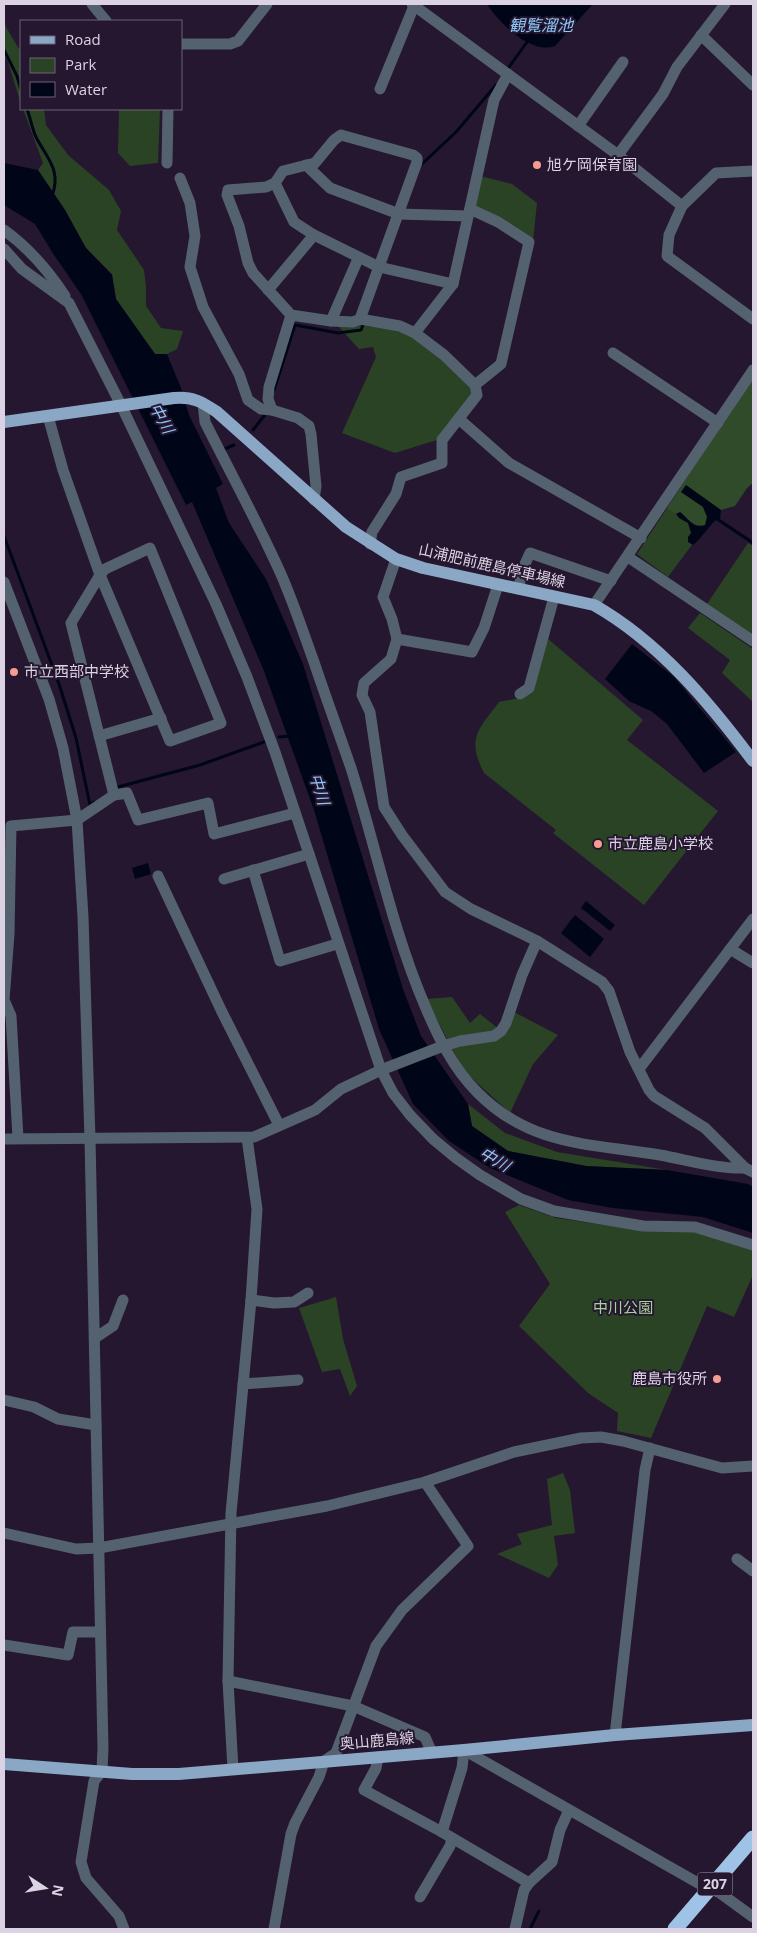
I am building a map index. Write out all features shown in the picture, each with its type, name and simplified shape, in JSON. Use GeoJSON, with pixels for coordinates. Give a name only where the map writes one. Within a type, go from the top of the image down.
{"type":"FeatureCollection","features":[{"type":"Feature","properties":{"kind":"highway","name":"207"},"geometry":{"type":"LineString","coordinates":[[675,1929],[753,1838]]}},
{"type":"Feature","properties":{"kind":"main road","name":"山浦肥前鹿島停車場線"},"geometry":{"type":"LineString","coordinates":[[121,405],[186,397],[203,403],[217,412],[346,527],[396,559],[423,568],[594,605],[616,617],[685,678],[728,727],[753,761]]}},
{"type":"Feature","properties":{"kind":"main road"},"geometry":{"type":"LineString","coordinates":[[4,422],[121,405]]}},
{"type":"Feature","properties":{"kind":"main road","name":"奥山鹿島線"},"geometry":{"type":"LineString","coordinates":[[4,1764],[132,1774],[179,1774],[432,1753],[615,1735],[753,1726]]}},
{"type":"Feature","properties":{"kind":"street"},"geometry":{"type":"LineString","coordinates":[[92,4],[105,20]]}},
{"type":"Feature","properties":{"kind":"street"},"geometry":{"type":"LineString","coordinates":[[182,44],[230,44],[238,41],[268,4]]}},
{"type":"Feature","properties":{"kind":"street"},"geometry":{"type":"LineString","coordinates":[[618,155],[663,94],[677,67],[725,4]]}},
{"type":"Feature","properties":{"kind":"street"},"geometry":{"type":"LineString","coordinates":[[380,89],[413,5],[618,155],[682,206]]}},
{"type":"Feature","properties":{"kind":"street"},"geometry":{"type":"LineString","coordinates":[[701,35],[753,85]]}},
{"type":"Feature","properties":{"kind":"street"},"geometry":{"type":"LineString","coordinates":[[578,126],[624,62]]}},
{"type":"Feature","properties":{"kind":"street"},"geometry":{"type":"LineString","coordinates":[[415,333],[453,284],[494,100],[505,71]]}},
{"type":"Feature","properties":{"kind":"street"},"geometry":{"type":"LineString","coordinates":[[167,163],[168,110]]}},
{"type":"Feature","properties":{"kind":"street"},"geometry":{"type":"LineString","coordinates":[[360,319],[418,162],[417,158],[413,155],[342,136],[334,140],[315,163],[283,171],[275,183],[266,187],[228,190],[227,195],[240,226],[248,263],[253,273],[291,315],[331,321],[353,322],[360,319],[400,326],[415,333],[444,355],[475,385],[477,395],[442,440],[442,463],[401,477],[396,494],[372,532],[370,544]]}},
{"type":"Feature","properties":{"kind":"street"},"geometry":{"type":"LineString","coordinates":[[306,165],[330,188],[399,214],[469,212],[498,222],[529,242],[501,364],[475,385]]}},
{"type":"Feature","properties":{"kind":"street"},"geometry":{"type":"LineString","coordinates":[[753,171],[716,173],[682,206],[670,235],[667,256],[753,319]]}},
{"type":"Feature","properties":{"kind":"street"},"geometry":{"type":"LineString","coordinates":[[180,178],[190,203],[195,236],[190,267],[203,307],[239,374],[248,400],[261,409],[272,410],[298,418],[309,426],[312,434],[316,486],[314,500]]}},
{"type":"Feature","properties":{"kind":"street"},"geometry":{"type":"LineString","coordinates":[[275,183],[294,222],[314,235],[379,268],[453,284]]}},
{"type":"Feature","properties":{"kind":"street"},"geometry":{"type":"LineString","coordinates":[[4,230],[20,241],[49,272],[70,303],[216,604],[247,677],[309,854],[337,944],[381,1070],[393,1093],[410,1115],[433,1139],[464,1164],[521,1200],[554,1211],[643,1226],[695,1227],[753,1245]]}},
{"type":"Feature","properties":{"kind":"street"},"geometry":{"type":"LineString","coordinates":[[268,290],[314,235]]}},
{"type":"Feature","properties":{"kind":"street"},"geometry":{"type":"LineString","coordinates":[[4,249],[22,269],[70,303]]}},
{"type":"Feature","properties":{"kind":"street"},"geometry":{"type":"LineString","coordinates":[[331,321],[358,259]]}},
{"type":"Feature","properties":{"kind":"street"},"geometry":{"type":"LineString","coordinates":[[272,410],[268,398],[269,387],[291,315]]}},
{"type":"Feature","properties":{"kind":"street"},"geometry":{"type":"LineString","coordinates":[[613,352],[718,423]]}},
{"type":"Feature","properties":{"kind":"street"},"geometry":{"type":"LineString","coordinates":[[594,605],[753,370]]}},
{"type":"Feature","properties":{"kind":"street"},"geometry":{"type":"LineString","coordinates":[[203,403],[205,422],[280,571],[292,601],[351,768],[396,925],[413,977],[443,1046],[459,1073],[478,1094],[502,1114],[532,1131],[559,1140],[749,1170]]}},
{"type":"Feature","properties":{"kind":"street"},"geometry":{"type":"LineString","coordinates":[[48,416],[63,470],[100,576],[170,741],[221,723],[150,548],[105,569],[100,576],[71,623],[114,795]]}},
{"type":"Feature","properties":{"kind":"street"},"geometry":{"type":"LineString","coordinates":[[459,419],[509,463],[641,538]]}},
{"type":"Feature","properties":{"kind":"street"},"geometry":{"type":"LineString","coordinates":[[518,589],[530,553],[611,580]]}},
{"type":"Feature","properties":{"kind":"street"},"geometry":{"type":"LineString","coordinates":[[628,557],[753,641]]}},
{"type":"Feature","properties":{"kind":"street"},"geometry":{"type":"LineString","coordinates":[[396,559],[383,597],[392,619],[397,639],[390,658],[364,683],[362,689],[362,695],[370,712],[384,807],[402,836],[445,892],[471,909],[537,942],[602,982],[609,991],[630,1052],[649,1090],[654,1096],[705,1128],[749,1170]]}},
{"type":"Feature","properties":{"kind":"street"},"geometry":{"type":"LineString","coordinates":[[4,582],[49,699],[63,748],[77,820],[83,917],[90,1139],[102,1771],[94,1782],[81,1862],[86,1878],[119,1916],[124,1929]]}},
{"type":"Feature","properties":{"kind":"street"},"geometry":{"type":"LineString","coordinates":[[397,639],[472,652],[484,628],[498,585]]}},
{"type":"Feature","properties":{"kind":"street"},"geometry":{"type":"LineString","coordinates":[[520,694],[529,688],[554,597]]}},
{"type":"Feature","properties":{"kind":"street"},"geometry":{"type":"LineString","coordinates":[[99,736],[161,718]]}},
{"type":"Feature","properties":{"kind":"street"},"geometry":{"type":"LineString","coordinates":[[18,1138],[11,1016],[4,1000],[9,934],[11,826],[77,820],[114,795],[127,793],[138,820],[208,803],[214,834],[295,813]]}},
{"type":"Feature","properties":{"kind":"street"},"geometry":{"type":"LineString","coordinates":[[224,879],[309,854]]}},
{"type":"Feature","properties":{"kind":"street"},"geometry":{"type":"LineString","coordinates":[[253,870],[280,961],[337,944]]}},
{"type":"Feature","properties":{"kind":"street"},"geometry":{"type":"LineString","coordinates":[[158,876],[218,1003],[279,1125]]}},
{"type":"Feature","properties":{"kind":"street"},"geometry":{"type":"LineString","coordinates":[[639,1069],[753,919]]}},
{"type":"Feature","properties":{"kind":"street"},"geometry":{"type":"LineString","coordinates":[[4,1139],[254,1137],[315,1110],[342,1089],[381,1070],[443,1046],[460,1041],[494,1036],[501,1031],[506,1023],[522,974],[537,942]]}},
{"type":"Feature","properties":{"kind":"street"},"geometry":{"type":"LineString","coordinates":[[730,949],[753,963]]}},
{"type":"Feature","properties":{"kind":"street"},"geometry":{"type":"LineString","coordinates":[[233,1769],[228,1681],[231,1513],[251,1300],[257,1209],[247,1138]]}},
{"type":"Feature","properties":{"kind":"street"},"geometry":{"type":"LineString","coordinates":[[251,1300],[274,1303],[294,1302],[308,1293]]}},
{"type":"Feature","properties":{"kind":"street"},"geometry":{"type":"LineString","coordinates":[[95,1338],[112,1326],[123,1300]]}},
{"type":"Feature","properties":{"kind":"street"},"geometry":{"type":"LineString","coordinates":[[243,1384],[298,1380]]}},
{"type":"Feature","properties":{"kind":"street"},"geometry":{"type":"LineString","coordinates":[[4,1400],[34,1407],[58,1419],[96,1425]]}},
{"type":"Feature","properties":{"kind":"street"},"geometry":{"type":"LineString","coordinates":[[4,1533],[76,1549],[99,1548],[327,1506],[425,1482],[514,1452],[581,1438],[601,1438],[650,1448],[722,1468],[753,1466]]}},
{"type":"Feature","properties":{"kind":"street"},"geometry":{"type":"LineString","coordinates":[[615,1735],[645,1470],[650,1448]]}},
{"type":"Feature","properties":{"kind":"street"},"geometry":{"type":"LineString","coordinates":[[275,1929],[291,1834],[319,1778],[324,1762],[336,1753],[376,1646],[402,1610],[468,1546],[425,1482]]}},
{"type":"Feature","properties":{"kind":"street"},"geometry":{"type":"LineString","coordinates":[[737,1559],[753,1571]]}},
{"type":"Feature","properties":{"kind":"street"},"geometry":{"type":"LineString","coordinates":[[4,1645],[68,1654],[72,1632],[100,1632]]}},
{"type":"Feature","properties":{"kind":"street"},"geometry":{"type":"LineString","coordinates":[[228,1681],[353,1706],[425,1737],[432,1753]]}},
{"type":"Feature","properties":{"kind":"street"},"geometry":{"type":"LineString","coordinates":[[420,1897],[450,1846],[447,1835],[462,1768],[464,1750],[568,1810],[720,1893],[753,1916]]}},
{"type":"Feature","properties":{"kind":"street"},"geometry":{"type":"LineString","coordinates":[[378,1757],[376,1768],[364,1790],[529,1882]]}},
{"type":"Feature","properties":{"kind":"street"},"geometry":{"type":"LineString","coordinates":[[515,1929],[524,1890],[529,1882],[552,1862],[560,1830],[568,1810]]}},
{"type":"Feature","properties":{"kind":"green space"},"geometry":{"type":"Polygon","coordinates":[[[4,18],[6,27],[20,48],[20,101],[8,62],[4,56],[4,18]]]}},
{"type":"Feature","properties":{"kind":"green space"},"geometry":{"type":"Polygon","coordinates":[[[23,110],[44,110],[46,125],[68,155],[109,190],[121,211],[117,230],[144,270],[146,306],[161,328],[183,331],[177,349],[167,354],[155,354],[116,299],[112,274],[86,248],[65,210],[38,170],[43,163],[23,110]]]}},
{"type":"Feature","properties":{"kind":"green space"},"geometry":{"type":"Polygon","coordinates":[[[119,110],[160,110],[158,163],[130,166],[118,153],[119,110]]]}},
{"type":"Feature","properties":{"kind":"green space"},"geometry":{"type":"Polygon","coordinates":[[[480,176],[512,184],[537,203],[533,241],[474,207],[480,176]]]}},
{"type":"Feature","properties":{"kind":"green space"},"geometry":{"type":"Polygon","coordinates":[[[359,325],[398,330],[413,335],[471,386],[472,394],[440,439],[395,453],[342,433],[376,357],[373,347],[359,349],[339,327],[359,325]]]}},
{"type":"Feature","properties":{"kind":"green space"},"geometry":{"type":"Polygon","coordinates":[[[753,377],[749,468],[668,577],[637,554],[753,377]]]}},
{"type":"Feature","properties":{"kind":"green space"},"geometry":{"type":"Polygon","coordinates":[[[753,377],[753,483],[747,488],[735,506],[721,510],[686,485],[681,492],[703,507],[707,517],[705,525],[697,526],[680,512],[676,514],[667,508],[753,377]]]}},
{"type":"Feature","properties":{"kind":"green space"},"geometry":{"type":"Polygon","coordinates":[[[748,543],[753,546],[753,635],[707,604],[748,543]]]}},
{"type":"Feature","properties":{"kind":"green space"},"geometry":{"type":"Polygon","coordinates":[[[700,613],[753,649],[753,702],[722,673],[730,660],[688,628],[700,613]]]}},
{"type":"Feature","properties":{"kind":"green space"},"geometry":{"type":"Polygon","coordinates":[[[547,638],[643,720],[627,740],[718,811],[644,905],[553,833],[556,830],[484,773],[479,761],[476,751],[477,734],[499,702],[524,697],[547,638]]]}},
{"type":"Feature","properties":{"kind":"green space"},"geometry":{"type":"Polygon","coordinates":[[[452,997],[470,1023],[480,1014],[504,1033],[514,1012],[558,1035],[533,1064],[510,1113],[464,1071],[426,999],[452,997]]]}},
{"type":"Feature","properties":{"kind":"green space"},"geometry":{"type":"Polygon","coordinates":[[[468,1104],[505,1133],[557,1152],[667,1170],[586,1166],[508,1151],[472,1126],[468,1104]]]}},
{"type":"Feature","properties":{"kind":"green space","name":"中川公園"},"geometry":{"type":"Polygon","coordinates":[[[519,1205],[556,1218],[644,1231],[694,1231],[753,1249],[753,1275],[734,1317],[707,1306],[651,1438],[617,1431],[618,1413],[588,1393],[519,1326],[550,1284],[505,1212],[519,1205]]]}},
{"type":"Feature","properties":{"kind":"green space"},"geometry":{"type":"Polygon","coordinates":[[[336,1297],[343,1339],[357,1386],[350,1396],[340,1369],[322,1372],[299,1308],[336,1297]]]}},
{"type":"Feature","properties":{"kind":"green space"},"geometry":{"type":"Polygon","coordinates":[[[563,1473],[570,1490],[575,1533],[554,1536],[558,1565],[549,1578],[497,1554],[522,1544],[517,1534],[552,1525],[547,1479],[563,1473]]]}},
{"type":"Feature","properties":{"kind":"water","name":"観覧溜池"},"geometry":{"type":"Polygon","coordinates":[[[487,4],[593,4],[555,46],[546,48],[526,42],[516,36],[499,20],[487,4]]]}},
{"type":"Feature","properties":{"kind":"water","name":"中川"},"geometry":{"type":"Polygon","coordinates":[[[4,163],[38,170],[65,210],[86,248],[112,275],[116,299],[155,354],[167,354],[181,388],[189,415],[223,484],[216,488],[229,523],[266,579],[303,664],[403,989],[421,1036],[468,1104],[472,1126],[508,1151],[586,1166],[667,1170],[748,1184],[753,1187],[753,1233],[703,1217],[613,1208],[568,1200],[490,1168],[449,1141],[413,1104],[379,1029],[314,810],[264,671],[192,502],[186,505],[81,294],[35,224],[4,205],[4,163]]]}},
{"type":"Feature","properties":{"kind":"water"},"geometry":{"type":"Polygon","coordinates":[[[686,485],[721,510],[720,519],[753,541],[753,545],[716,520],[693,545],[688,542],[688,537],[691,533],[688,523],[676,514],[680,512],[697,526],[705,525],[707,517],[703,507],[681,492],[686,485]]]}},
{"type":"Feature","properties":{"kind":"water"},"geometry":{"type":"Polygon","coordinates":[[[632,644],[674,677],[736,752],[704,773],[667,724],[651,711],[629,701],[605,679],[632,644]]]}},
{"type":"Feature","properties":{"kind":"water"},"geometry":{"type":"Polygon","coordinates":[[[148,863],[151,874],[135,879],[132,868],[148,863]]]}},
{"type":"Feature","properties":{"kind":"water"},"geometry":{"type":"Polygon","coordinates":[[[586,901],[615,925],[610,931],[581,908],[586,901]]]}},
{"type":"Feature","properties":{"kind":"water"},"geometry":{"type":"Polygon","coordinates":[[[575,915],[604,939],[590,957],[561,933],[575,915]]]}},
{"type":"Feature","properties":{"kind":"waterway"},"geometry":{"type":"LineString","coordinates":[[507,70],[527,42]]}},
{"type":"Feature","properties":{"kind":"waterway"},"geometry":{"type":"LineString","coordinates":[[4,50],[20,86]]}},
{"type":"Feature","properties":{"kind":"waterway"},"geometry":{"type":"LineString","coordinates":[[422,164],[456,132],[496,85]]}},
{"type":"Feature","properties":{"kind":"waterway"},"geometry":{"type":"LineString","coordinates":[[27,110],[35,135],[54,171],[55,187],[52,196]]}},
{"type":"Feature","properties":{"kind":"waterway"},"geometry":{"type":"LineString","coordinates":[[274,390],[295,325],[338,333],[361,330],[363,325]]}},
{"type":"Feature","properties":{"kind":"waterway"},"geometry":{"type":"LineString","coordinates":[[253,430],[264,416]]}},
{"type":"Feature","properties":{"kind":"waterway"},"geometry":{"type":"LineString","coordinates":[[222,450],[234,445]]}},
{"type":"Feature","properties":{"kind":"waterway"},"geometry":{"type":"LineString","coordinates":[[4,536],[59,684],[76,738],[90,805],[94,802]]}},
{"type":"Feature","properties":{"kind":"waterway"},"geometry":{"type":"LineString","coordinates":[[279,737],[291,736]]}},
{"type":"Feature","properties":{"kind":"waterway"},"geometry":{"type":"LineString","coordinates":[[118,787],[200,765],[264,742]]}},
{"type":"Feature","properties":{"kind":"waterway"},"geometry":{"type":"LineString","coordinates":[[530,1929],[539,1911]]}},
{"type":"Feature","properties":{"kind":"place","name":"旭ケ岡保育園"},"geometry":{"type":"Point","coordinates":[537,165]}},
{"type":"Feature","properties":{"kind":"place","name":"市立西部中学校"},"geometry":{"type":"Point","coordinates":[14,672]}},
{"type":"Feature","properties":{"kind":"place","name":"市立鹿島小学校"},"geometry":{"type":"Point","coordinates":[598,844]}},
{"type":"Feature","properties":{"kind":"place","name":"鹿島市役所"},"geometry":{"type":"Point","coordinates":[717,1379]}}]}
